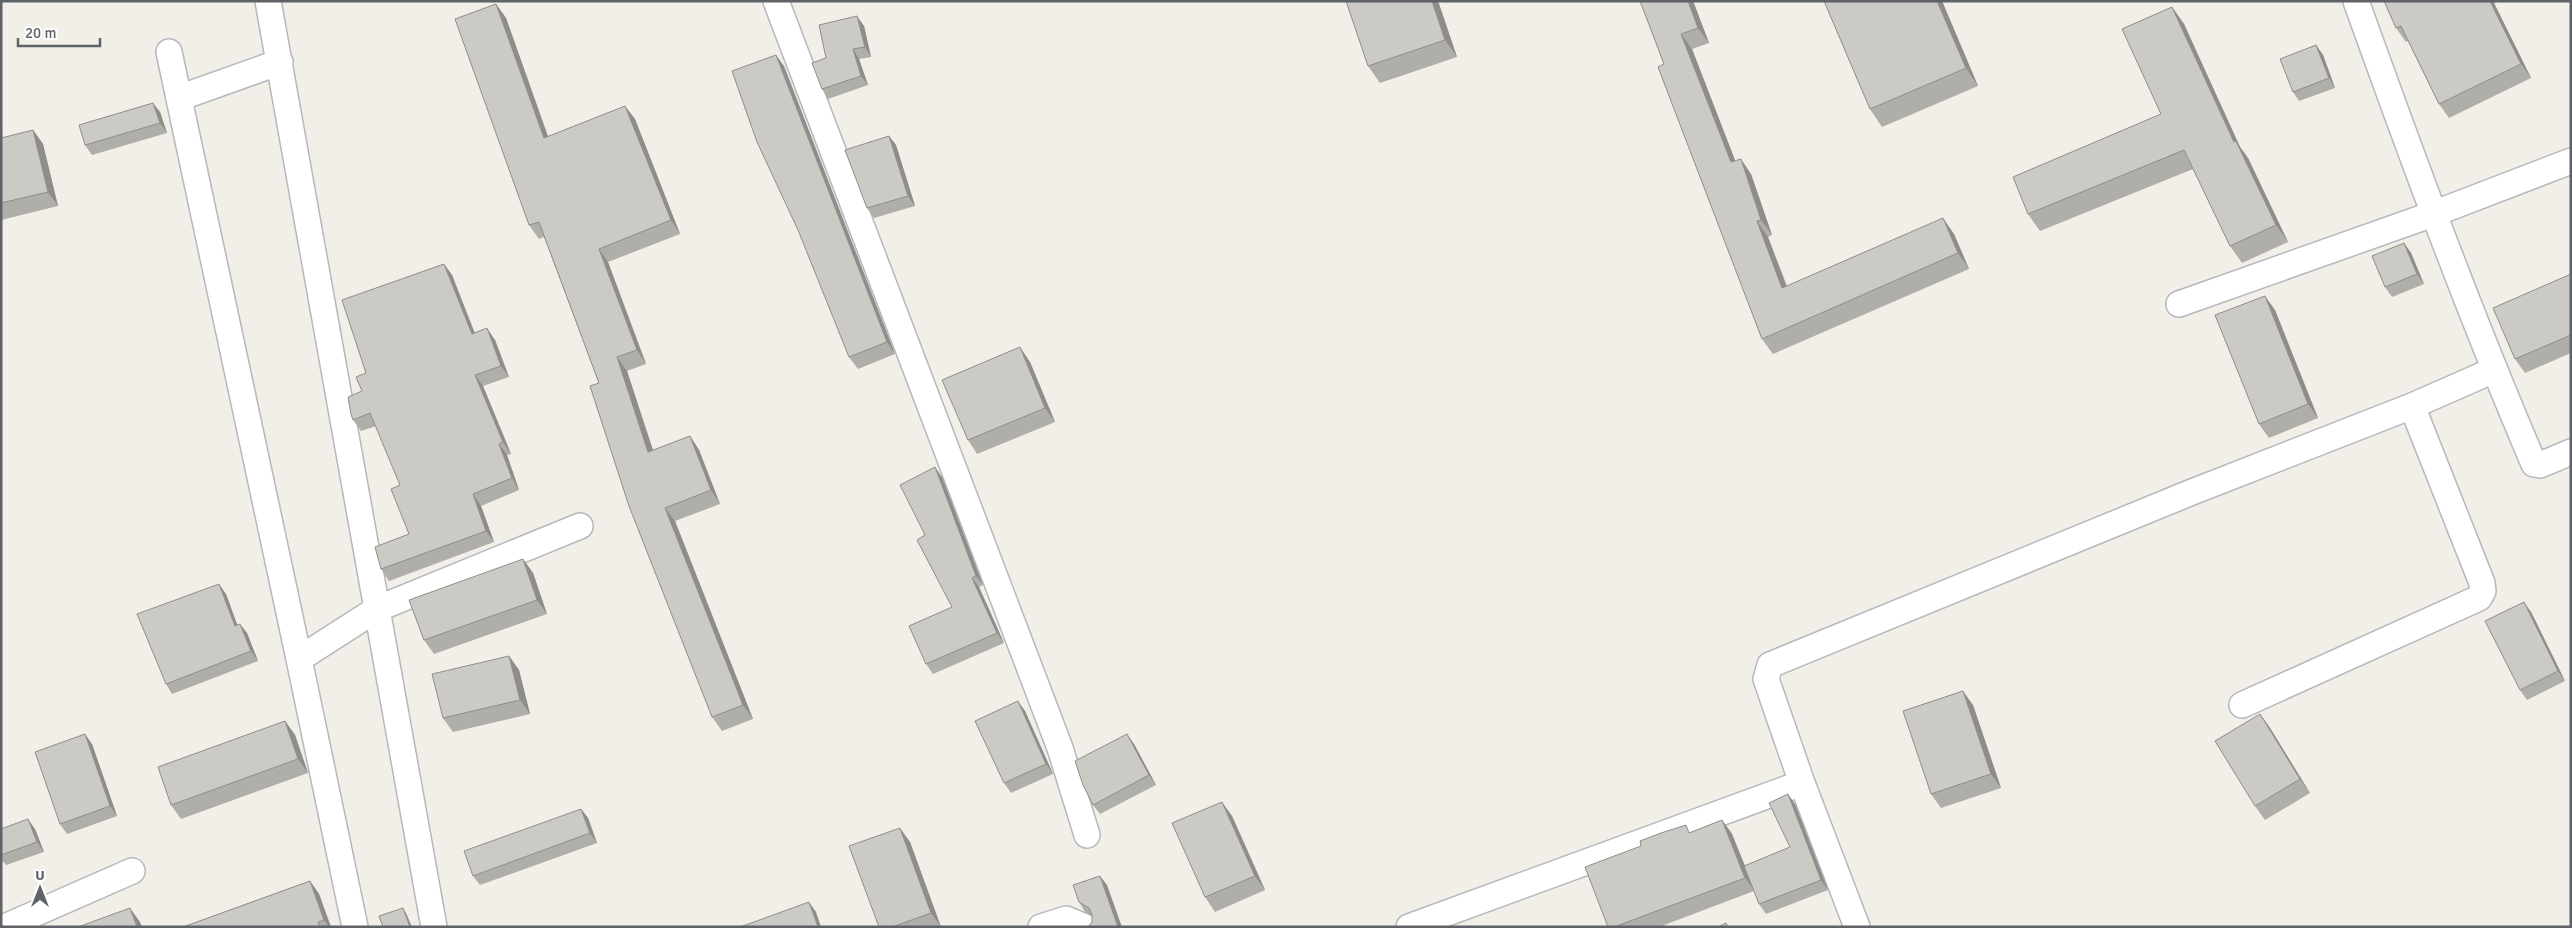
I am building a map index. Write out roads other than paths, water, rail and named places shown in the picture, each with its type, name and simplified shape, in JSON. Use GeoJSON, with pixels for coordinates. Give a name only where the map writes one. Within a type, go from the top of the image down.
{"type":"FeatureCollection","features":[{"type":"Feature","properties":{"kind":"street"},"geometry":{"type":"LineString","coordinates":[[268,1],[434,927]]}},
{"type":"Feature","properties":{"kind":"street"},"geometry":{"type":"LineString","coordinates":[[776,1],[1060,748],[1087,835]]}},
{"type":"Feature","properties":{"kind":"street"},"geometry":{"type":"LineString","coordinates":[[2356,1],[2433,214],[2494,370],[2534,464],[2540,465],[2571,452]]}},
{"type":"Feature","properties":{"kind":"street"},"geometry":{"type":"LineString","coordinates":[[169,52],[355,927]]}},
{"type":"Feature","properties":{"kind":"street"},"geometry":{"type":"LineString","coordinates":[[178,98],[280,62]]}},
{"type":"Feature","properties":{"kind":"street"},"geometry":{"type":"LineString","coordinates":[[2179,304],[2433,214],[2571,162]]}},
{"type":"Feature","properties":{"kind":"street"},"geometry":{"type":"LineString","coordinates":[[1857,927],[1802,783],[1766,679],[1770,665],[2192,492],[2412,406],[2494,370]]}},
{"type":"Feature","properties":{"kind":"street"},"geometry":{"type":"LineString","coordinates":[[2242,705],[2479,598],[2483,591],[2482,583],[2412,406]]}},
{"type":"Feature","properties":{"kind":"street"},"geometry":{"type":"LineString","coordinates":[[299,659],[377,609],[580,526]]}},
{"type":"Feature","properties":{"kind":"street"},"geometry":{"type":"LineString","coordinates":[[1409,927],[1802,783]]}},
{"type":"Feature","properties":{"kind":"street"},"geometry":{"type":"LineString","coordinates":[[5,920],[132,871]]}},
{"type":"Feature","properties":{"kind":"street"},"geometry":{"type":"LineString","coordinates":[[1041,927],[1066,919],[1085,927]]}}]}
